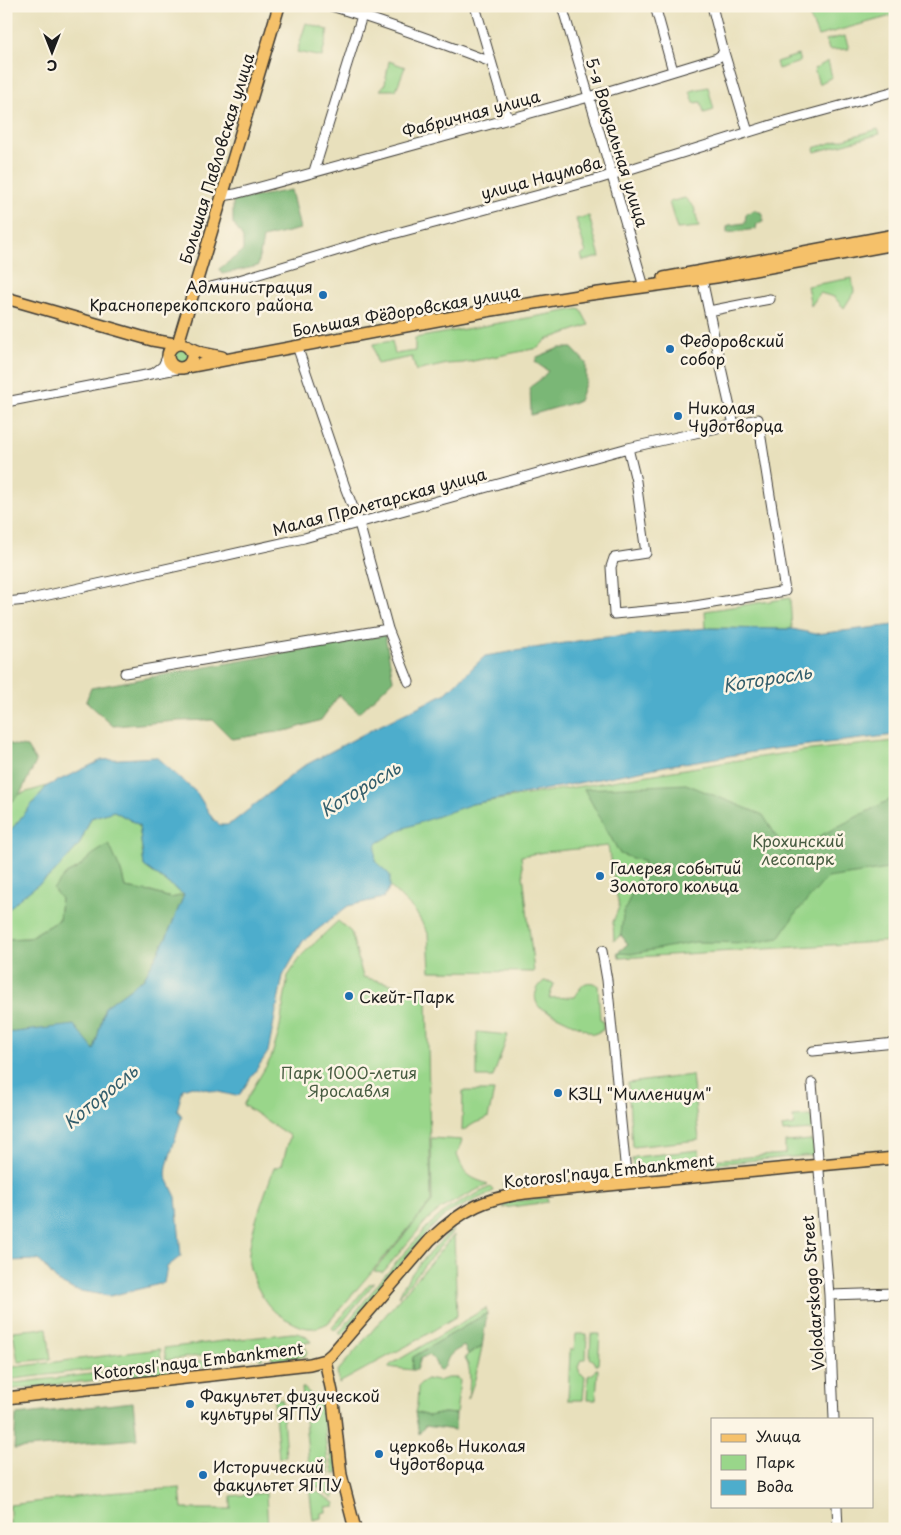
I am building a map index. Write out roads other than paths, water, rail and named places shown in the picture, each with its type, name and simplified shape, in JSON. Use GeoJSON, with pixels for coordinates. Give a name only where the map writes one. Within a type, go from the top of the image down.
{"type":"FeatureCollection","features":[{"type":"Feature","properties":{"kind":"main road","name":"Большая Павловская улица"},"geometry":{"type":"LineString","coordinates":[[183,345],[186,336],[186,318],[279,6]]}},
{"type":"Feature","properties":{"kind":"main road","name":"Большая Фёдоровская улица"},"geometry":{"type":"LineString","coordinates":[[702,275],[895,234]]}},
{"type":"Feature","properties":{"kind":"main road","name":"Большая Фёдоровская улица"},"geometry":{"type":"LineString","coordinates":[[182,368],[584,294],[895,244]]}},
{"type":"Feature","properties":{"kind":"main road"},"geometry":{"type":"LineString","coordinates":[[6,298],[152,340],[183,345],[192,353],[191,361],[182,368],[173,366],[160,345],[152,340]]}},
{"type":"Feature","properties":{"kind":"main road","name":"Большая Фёдоровская улица"},"geometry":{"type":"LineString","coordinates":[[183,345],[214,356],[234,358]]}},
{"type":"Feature","properties":{"kind":"main road"},"geometry":{"type":"LineString","coordinates":[[167,356],[171,347],[183,345]]}},
{"type":"Feature","properties":{"kind":"main road","name":"Kotorosl'naya Embankment"},"geometry":{"type":"LineString","coordinates":[[6,1398],[310,1364],[325,1360],[344,1341],[430,1240],[454,1218],[467,1210],[497,1198],[521,1193],[895,1158]]}},
{"type":"Feature","properties":{"kind":"main road"},"geometry":{"type":"LineString","coordinates":[[325,1360],[332,1392],[341,1475],[355,1529]]}},
{"type":"Feature","properties":{"kind":"street"},"geometry":{"type":"LineString","coordinates":[[331,6],[363,11],[491,62]]}},
{"type":"Feature","properties":{"kind":"street"},"geometry":{"type":"LineString","coordinates":[[475,6],[508,119]]}},
{"type":"Feature","properties":{"kind":"street","name":"5-я Вокзальная улица"},"geometry":{"type":"LineString","coordinates":[[562,6],[643,285]]}},
{"type":"Feature","properties":{"kind":"street"},"geometry":{"type":"LineString","coordinates":[[655,6],[673,71]]}},
{"type":"Feature","properties":{"kind":"street"},"geometry":{"type":"LineString","coordinates":[[712,6],[748,132]]}},
{"type":"Feature","properties":{"kind":"street"},"geometry":{"type":"LineString","coordinates":[[314,171],[363,11]]}},
{"type":"Feature","properties":{"kind":"street","name":"Фабричная улица"},"geometry":{"type":"LineString","coordinates":[[222,196],[589,97],[717,58],[724,53]]}},
{"type":"Feature","properties":{"kind":"street","name":"улица Наумова"},"geometry":{"type":"LineString","coordinates":[[194,291],[612,174],[748,132],[895,91]]}},
{"type":"Feature","properties":{"kind":"street"},"geometry":{"type":"LineString","coordinates":[[702,275],[734,425]]}},
{"type":"Feature","properties":{"kind":"street"},"geometry":{"type":"LineString","coordinates":[[709,311],[770,299]]}},
{"type":"Feature","properties":{"kind":"street"},"geometry":{"type":"LineString","coordinates":[[297,346],[359,523],[388,629],[409,682]]}},
{"type":"Feature","properties":{"kind":"street"},"geometry":{"type":"LineString","coordinates":[[151,374],[162,368],[167,356]]}},
{"type":"Feature","properties":{"kind":"street","name":"Большая Фёдоровская улица"},"geometry":{"type":"LineString","coordinates":[[6,402],[182,368]]}},
{"type":"Feature","properties":{"kind":"street","name":"Малая Пролетарская улица"},"geometry":{"type":"LineString","coordinates":[[6,602],[26,600],[304,538],[628,448],[758,420],[785,591],[689,607],[614,614],[611,567],[614,558],[646,553],[637,489],[628,448]]}},
{"type":"Feature","properties":{"kind":"street"},"geometry":{"type":"LineString","coordinates":[[126,673],[388,629]]}},
{"type":"Feature","properties":{"kind":"street"},"geometry":{"type":"LineString","coordinates":[[602,951],[607,980],[626,1183]]}},
{"type":"Feature","properties":{"kind":"street"},"geometry":{"type":"LineString","coordinates":[[813,1051],[895,1043]]}},
{"type":"Feature","properties":{"kind":"street","name":"Volodarskogo Street"},"geometry":{"type":"LineString","coordinates":[[812,1082],[829,1295],[834,1418]]}},
{"type":"Feature","properties":{"kind":"street"},"geometry":{"type":"LineString","coordinates":[[829,1295],[895,1293]]}},
{"type":"Feature","properties":{"kind":"street"},"geometry":{"type":"LineString","coordinates":[[837,1508],[838,1529]]}},
{"type":"Feature","properties":{"kind":"water","name":"Которосль"},"geometry":{"type":"Polygon","coordinates":[[[895,625],[895,735],[766,750],[665,766],[472,804],[402,829],[376,844],[375,861],[390,875],[390,887],[383,898],[348,906],[303,941],[283,976],[268,1052],[240,1094],[236,1096],[192,1086],[183,1089],[177,1110],[182,1116],[167,1166],[166,1176],[176,1197],[181,1256],[167,1267],[164,1283],[110,1296],[74,1290],[57,1281],[39,1260],[6,1261],[6,1033],[74,1025],[94,1050],[105,1007],[144,978],[167,936],[184,895],[144,866],[139,825],[114,811],[91,818],[79,845],[54,873],[20,898],[6,912],[6,836],[47,786],[102,760],[156,757],[197,793],[213,819],[220,825],[227,825],[302,767],[446,693],[485,656],[596,638],[706,628],[792,629],[816,634],[895,625]]]}},
{"type":"Feature","properties":{"kind":"place","name":"Администрация Красноперекопского района"},"geometry":{"type":"Point","coordinates":[323,295]}},
{"type":"Feature","properties":{"kind":"place","name":"Федоровский собор"},"geometry":{"type":"Point","coordinates":[670,349]}},
{"type":"Feature","properties":{"kind":"place","name":"Николая Чудотворца"},"geometry":{"type":"Point","coordinates":[678,416]}},
{"type":"Feature","properties":{"kind":"place","name":"Галерея событий Золотого кольца"},"geometry":{"type":"Point","coordinates":[600,876]}},
{"type":"Feature","properties":{"kind":"place","name":"Скейт-Парк"},"geometry":{"type":"Point","coordinates":[349,996]}},
{"type":"Feature","properties":{"kind":"place","name":"КЗЦ \"Миллениум\""},"geometry":{"type":"Point","coordinates":[558,1093]}},
{"type":"Feature","properties":{"kind":"place","name":"Факультет физической культуры ЯГПУ"},"geometry":{"type":"Point","coordinates":[190,1404]}},
{"type":"Feature","properties":{"kind":"place","name":"церковь Николая Чудотворца"},"geometry":{"type":"Point","coordinates":[379,1454]}},
{"type":"Feature","properties":{"kind":"place","name":"Исторический факультет ЯГПУ"},"geometry":{"type":"Point","coordinates":[203,1475]}},
{"type":"Feature","properties":{"kind":"park label","name":"Крохинский лесопарк"},"geometry":{"type":"Point","coordinates":[798,849]}},
{"type":"Feature","properties":{"kind":"park label","name":"Парк 1000-летия Ярославля"},"geometry":{"type":"Point","coordinates":[349,1081]}}]}
